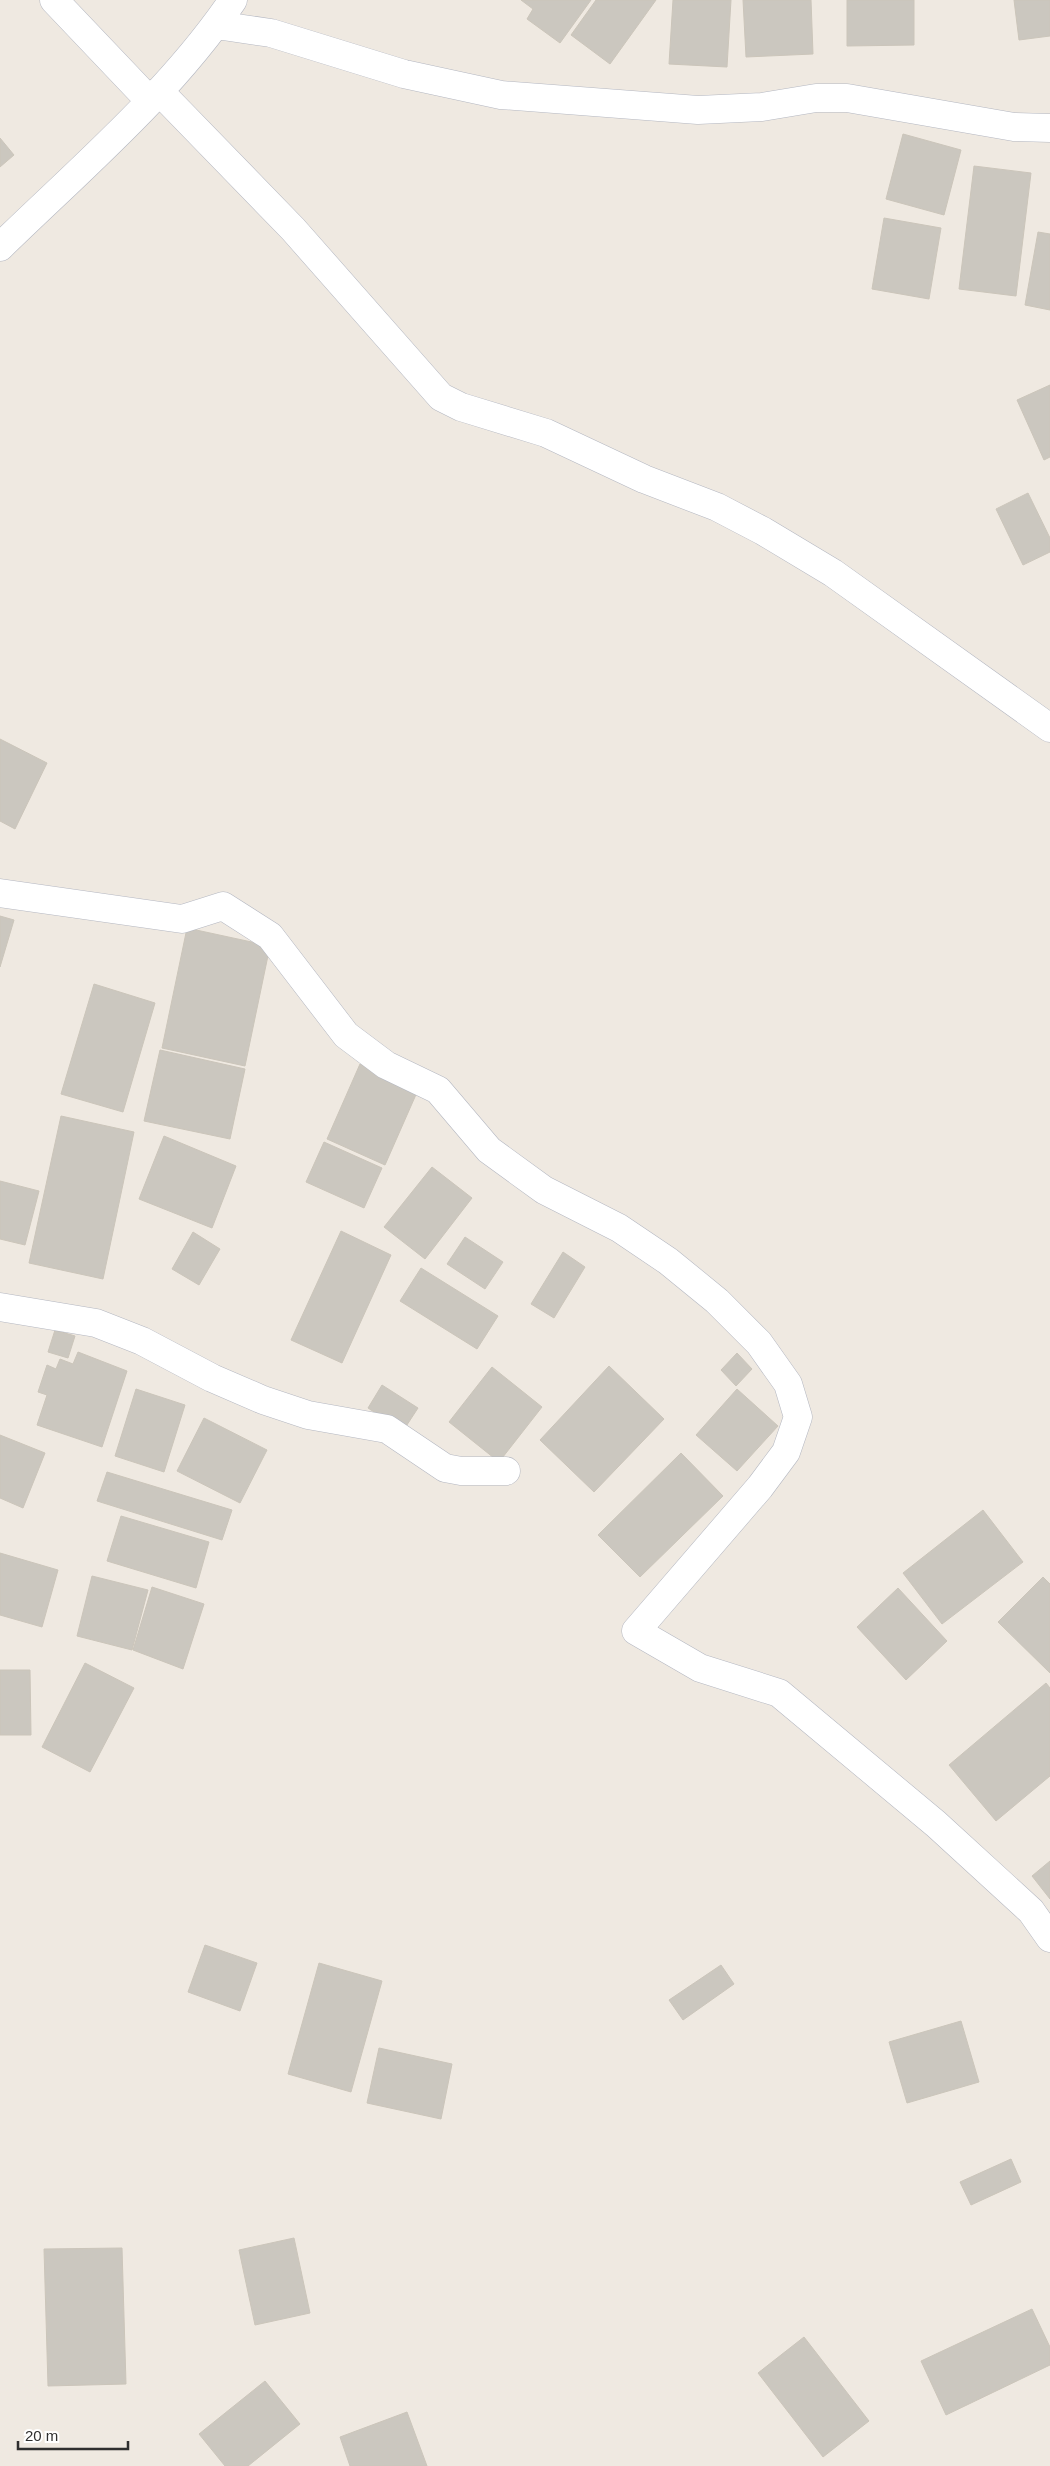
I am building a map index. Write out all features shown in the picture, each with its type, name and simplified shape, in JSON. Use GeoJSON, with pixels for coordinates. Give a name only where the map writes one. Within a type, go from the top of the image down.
{"type":"FeatureCollection","features":[{"type":"Feature","properties":{"kind":"street"},"geometry":{"type":"LineString","coordinates":[[54,0],[293,229],[441,397],[461,407],[546,433],[644,479],[718,507],[763,531],[833,573],[1050,728]]}},
{"type":"Feature","properties":{"kind":"street"},"geometry":{"type":"LineString","coordinates":[[0,247],[154,96],[216,25],[233,0]]}},
{"type":"Feature","properties":{"kind":"street"},"geometry":{"type":"LineString","coordinates":[[216,25],[271,33],[404,74],[501,96],[698,110],[762,107],[816,98],[848,98],[1014,127],[1050,128]]}},
{"type":"Feature","properties":{"kind":"street"},"geometry":{"type":"LineString","coordinates":[[0,892],[182,919],[223,906],[270,936],[346,1036],[386,1065],[438,1090],[489,1150],[544,1190],[619,1228],[668,1261],[717,1302],[752,1336],[788,1384],[798,1417],[786,1452],[760,1487],[636,1631],[700,1668],[779,1693],[843,1749],[936,1824],[1031,1911],[1050,1938]]}},
{"type":"Feature","properties":{"kind":"street"},"geometry":{"type":"LineString","coordinates":[[0,1307],[96,1323],[142,1341],[212,1378],[263,1400],[308,1415],[387,1429],[445,1468],[461,1471],[506,1471]]}},
{"type":"Feature","properties":{"kind":"building"},"geometry":{"type":"Polygon","coordinates":[[[521,0],[591,0],[560,43],[527,19],[533,9],[521,0]]]}},
{"type":"Feature","properties":{"kind":"building"},"geometry":{"type":"Polygon","coordinates":[[[596,0],[656,0],[610,64],[571,35],[596,0]]]}},
{"type":"Feature","properties":{"kind":"building"},"geometry":{"type":"Polygon","coordinates":[[[673,0],[731,0],[727,67],[669,64],[673,0]]]}},
{"type":"Feature","properties":{"kind":"building"},"geometry":{"type":"Polygon","coordinates":[[[743,0],[811,0],[813,54],[746,57],[743,0]]]}},
{"type":"Feature","properties":{"kind":"building"},"geometry":{"type":"Polygon","coordinates":[[[847,0],[914,0],[914,45],[847,46],[847,0]]]}},
{"type":"Feature","properties":{"kind":"building"},"geometry":{"type":"Polygon","coordinates":[[[1014,0],[1050,0],[1050,36],[1019,40],[1014,0]]]}},
{"type":"Feature","properties":{"kind":"building"},"geometry":{"type":"Polygon","coordinates":[[[903,134],[961,150],[944,215],[886,199],[903,134]]]}},
{"type":"Feature","properties":{"kind":"building"},"geometry":{"type":"Polygon","coordinates":[[[0,138],[14,155],[0,167],[0,138]]]}},
{"type":"Feature","properties":{"kind":"building"},"geometry":{"type":"Polygon","coordinates":[[[974,166],[1031,173],[1016,296],[959,289],[974,166]]]}},
{"type":"Feature","properties":{"kind":"building"},"geometry":{"type":"Polygon","coordinates":[[[884,218],[941,228],[929,299],[872,289],[884,218]]]}},
{"type":"Feature","properties":{"kind":"building"},"geometry":{"type":"Polygon","coordinates":[[[1038,232],[1050,234],[1050,310],[1025,305],[1038,232]]]}},
{"type":"Feature","properties":{"kind":"building"},"geometry":{"type":"Polygon","coordinates":[[[1050,385],[1050,457],[1044,460],[1017,400],[1050,385]]]}},
{"type":"Feature","properties":{"kind":"building"},"geometry":{"type":"Polygon","coordinates":[[[1028,493],[1050,538],[1050,552],[1023,565],[996,509],[1028,493]]]}},
{"type":"Feature","properties":{"kind":"building"},"geometry":{"type":"Polygon","coordinates":[[[0,739],[47,763],[15,829],[0,821],[0,739]]]}},
{"type":"Feature","properties":{"kind":"building"},"geometry":{"type":"Polygon","coordinates":[[[0,916],[14,920],[0,967],[0,916]]]}},
{"type":"Feature","properties":{"kind":"building"},"geometry":{"type":"Polygon","coordinates":[[[187,928],[270,946],[245,1066],[162,1048],[187,928]]]}},
{"type":"Feature","properties":{"kind":"building"},"geometry":{"type":"Polygon","coordinates":[[[94,984],[155,1003],[123,1112],[61,1094],[94,984]]]}},
{"type":"Feature","properties":{"kind":"building"},"geometry":{"type":"Polygon","coordinates":[[[160,1050],[245,1069],[230,1139],[144,1121],[160,1050]]]}},
{"type":"Feature","properties":{"kind":"building"},"geometry":{"type":"Polygon","coordinates":[[[360,1064],[418,1090],[385,1165],[327,1139],[360,1064]]]}},
{"type":"Feature","properties":{"kind":"building"},"geometry":{"type":"Polygon","coordinates":[[[61,1116],[134,1132],[103,1279],[29,1263],[61,1116]]]}},
{"type":"Feature","properties":{"kind":"building"},"geometry":{"type":"Polygon","coordinates":[[[164,1136],[236,1166],[212,1228],[139,1199],[164,1136]]]}},
{"type":"Feature","properties":{"kind":"building"},"geometry":{"type":"Polygon","coordinates":[[[324,1142],[382,1168],[364,1208],[306,1182],[324,1142]]]}},
{"type":"Feature","properties":{"kind":"building"},"geometry":{"type":"Polygon","coordinates":[[[432,1167],[472,1198],[425,1259],[384,1227],[432,1167]]]}},
{"type":"Feature","properties":{"kind":"building"},"geometry":{"type":"Polygon","coordinates":[[[0,1181],[39,1191],[25,1245],[0,1239],[0,1181]]]}},
{"type":"Feature","properties":{"kind":"building"},"geometry":{"type":"Polygon","coordinates":[[[341,1231],[391,1255],[342,1363],[291,1340],[341,1231]]]}},
{"type":"Feature","properties":{"kind":"building"},"geometry":{"type":"Polygon","coordinates":[[[193,1232],[220,1249],[199,1285],[172,1269],[193,1232]]]}},
{"type":"Feature","properties":{"kind":"building"},"geometry":{"type":"Polygon","coordinates":[[[465,1237],[503,1262],[485,1289],[447,1264],[465,1237]]]}},
{"type":"Feature","properties":{"kind":"building"},"geometry":{"type":"Polygon","coordinates":[[[563,1252],[585,1267],[554,1318],[531,1304],[563,1252]]]}},
{"type":"Feature","properties":{"kind":"building"},"geometry":{"type":"Polygon","coordinates":[[[421,1268],[498,1316],[477,1349],[400,1301],[421,1268]]]}},
{"type":"Feature","properties":{"kind":"building"},"geometry":{"type":"Polygon","coordinates":[[[55,1330],[75,1336],[68,1358],[48,1352],[55,1330]]]}},
{"type":"Feature","properties":{"kind":"building"},"geometry":{"type":"Polygon","coordinates":[[[78,1352],[127,1371],[102,1447],[37,1425],[47,1395],[38,1392],[47,1365],[56,1369],[60,1359],[73,1364],[78,1352]]]}},
{"type":"Feature","properties":{"kind":"building"},"geometry":{"type":"Polygon","coordinates":[[[737,1353],[752,1369],[736,1386],[721,1370],[737,1353]]]}},
{"type":"Feature","properties":{"kind":"building"},"geometry":{"type":"Polygon","coordinates":[[[609,1366],[664,1419],[594,1492],[540,1440],[609,1366]]]}},
{"type":"Feature","properties":{"kind":"building"},"geometry":{"type":"Polygon","coordinates":[[[492,1367],[542,1407],[499,1462],[449,1422],[492,1367]]]}},
{"type":"Feature","properties":{"kind":"building"},"geometry":{"type":"Polygon","coordinates":[[[382,1385],[418,1408],[403,1431],[368,1408],[382,1385]]]}},
{"type":"Feature","properties":{"kind":"building"},"geometry":{"type":"Polygon","coordinates":[[[136,1389],[185,1405],[164,1472],[115,1456],[136,1389]]]}},
{"type":"Feature","properties":{"kind":"building"},"geometry":{"type":"Polygon","coordinates":[[[737,1389],[778,1426],[737,1471],[696,1435],[737,1389]]]}},
{"type":"Feature","properties":{"kind":"building"},"geometry":{"type":"Polygon","coordinates":[[[204,1418],[267,1450],[240,1503],[177,1471],[204,1418]]]}},
{"type":"Feature","properties":{"kind":"building"},"geometry":{"type":"Polygon","coordinates":[[[0,1435],[45,1453],[23,1508],[0,1498],[0,1435]]]}},
{"type":"Feature","properties":{"kind":"building"},"geometry":{"type":"Polygon","coordinates":[[[681,1453],[723,1496],[640,1577],[598,1535],[681,1453]]]}},
{"type":"Feature","properties":{"kind":"building"},"geometry":{"type":"Polygon","coordinates":[[[107,1472],[232,1510],[222,1540],[97,1501],[107,1472]]]}},
{"type":"Feature","properties":{"kind":"building"},"geometry":{"type":"Polygon","coordinates":[[[983,1510],[1023,1562],[942,1624],[903,1573],[983,1510]]]}},
{"type":"Feature","properties":{"kind":"building"},"geometry":{"type":"Polygon","coordinates":[[[121,1516],[209,1542],[196,1588],[107,1561],[121,1516]]]}},
{"type":"Feature","properties":{"kind":"building"},"geometry":{"type":"Polygon","coordinates":[[[0,1553],[58,1570],[42,1627],[0,1615],[0,1553]]]}},
{"type":"Feature","properties":{"kind":"building"},"geometry":{"type":"Polygon","coordinates":[[[92,1576],[148,1590],[132,1650],[77,1636],[92,1576]]]}},
{"type":"Feature","properties":{"kind":"building"},"geometry":{"type":"Polygon","coordinates":[[[1043,1577],[1050,1584],[1050,1673],[998,1622],[1043,1577]]]}},
{"type":"Feature","properties":{"kind":"building"},"geometry":{"type":"Polygon","coordinates":[[[152,1587],[204,1604],[183,1669],[133,1650],[152,1587]]]}},
{"type":"Feature","properties":{"kind":"building"},"geometry":{"type":"Polygon","coordinates":[[[898,1588],[947,1641],[906,1680],[857,1627],[898,1588]]]}},
{"type":"Feature","properties":{"kind":"building"},"geometry":{"type":"Polygon","coordinates":[[[85,1663],[134,1688],[90,1772],[42,1747],[85,1663]]]}},
{"type":"Feature","properties":{"kind":"building"},"geometry":{"type":"Polygon","coordinates":[[[0,1670],[30,1670],[31,1735],[0,1735],[0,1670]]]}},
{"type":"Feature","properties":{"kind":"building"},"geometry":{"type":"Polygon","coordinates":[[[1046,1683],[1050,1688],[1050,1776],[996,1821],[949,1765],[1046,1683]]]}},
{"type":"Feature","properties":{"kind":"building"},"geometry":{"type":"Polygon","coordinates":[[[1050,1861],[1050,1899],[1032,1876],[1050,1861]]]}},
{"type":"Feature","properties":{"kind":"building"},"geometry":{"type":"Polygon","coordinates":[[[205,1945],[257,1963],[240,2011],[188,1992],[205,1945]]]}},
{"type":"Feature","properties":{"kind":"building"},"geometry":{"type":"Polygon","coordinates":[[[319,1963],[382,1981],[351,2092],[288,2074],[319,1963]]]}},
{"type":"Feature","properties":{"kind":"building"},"geometry":{"type":"Polygon","coordinates":[[[721,1965],[734,1984],[683,2020],[669,2000],[721,1965]]]}},
{"type":"Feature","properties":{"kind":"building"},"geometry":{"type":"Polygon","coordinates":[[[961,2021],[979,2082],[907,2103],[889,2042],[961,2021]]]}},
{"type":"Feature","properties":{"kind":"building"},"geometry":{"type":"Polygon","coordinates":[[[379,2048],[452,2064],[441,2119],[367,2103],[379,2048]]]}},
{"type":"Feature","properties":{"kind":"building"},"geometry":{"type":"Polygon","coordinates":[[[1011,2159],[1021,2182],[971,2205],[960,2182],[1011,2159]]]}},
{"type":"Feature","properties":{"kind":"building"},"geometry":{"type":"Polygon","coordinates":[[[294,2238],[310,2313],[255,2325],[239,2250],[294,2238]]]}},
{"type":"Feature","properties":{"kind":"building"},"geometry":{"type":"Polygon","coordinates":[[[122,2248],[126,2384],[48,2386],[44,2249],[122,2248]]]}},
{"type":"Feature","properties":{"kind":"building"},"geometry":{"type":"Polygon","coordinates":[[[1032,2309],[1050,2347],[1050,2365],[946,2415],[921,2361],[1032,2309]]]}},
{"type":"Feature","properties":{"kind":"building"},"geometry":{"type":"Polygon","coordinates":[[[804,2337],[869,2421],[823,2457],[758,2373],[804,2337]]]}},
{"type":"Feature","properties":{"kind":"building"},"geometry":{"type":"Polygon","coordinates":[[[265,2381],[300,2424],[248,2466],[225,2466],[199,2434],[265,2381]]]}},
{"type":"Feature","properties":{"kind":"building"},"geometry":{"type":"Polygon","coordinates":[[[407,2412],[427,2466],[350,2466],[340,2437],[407,2412]]]}}]}
